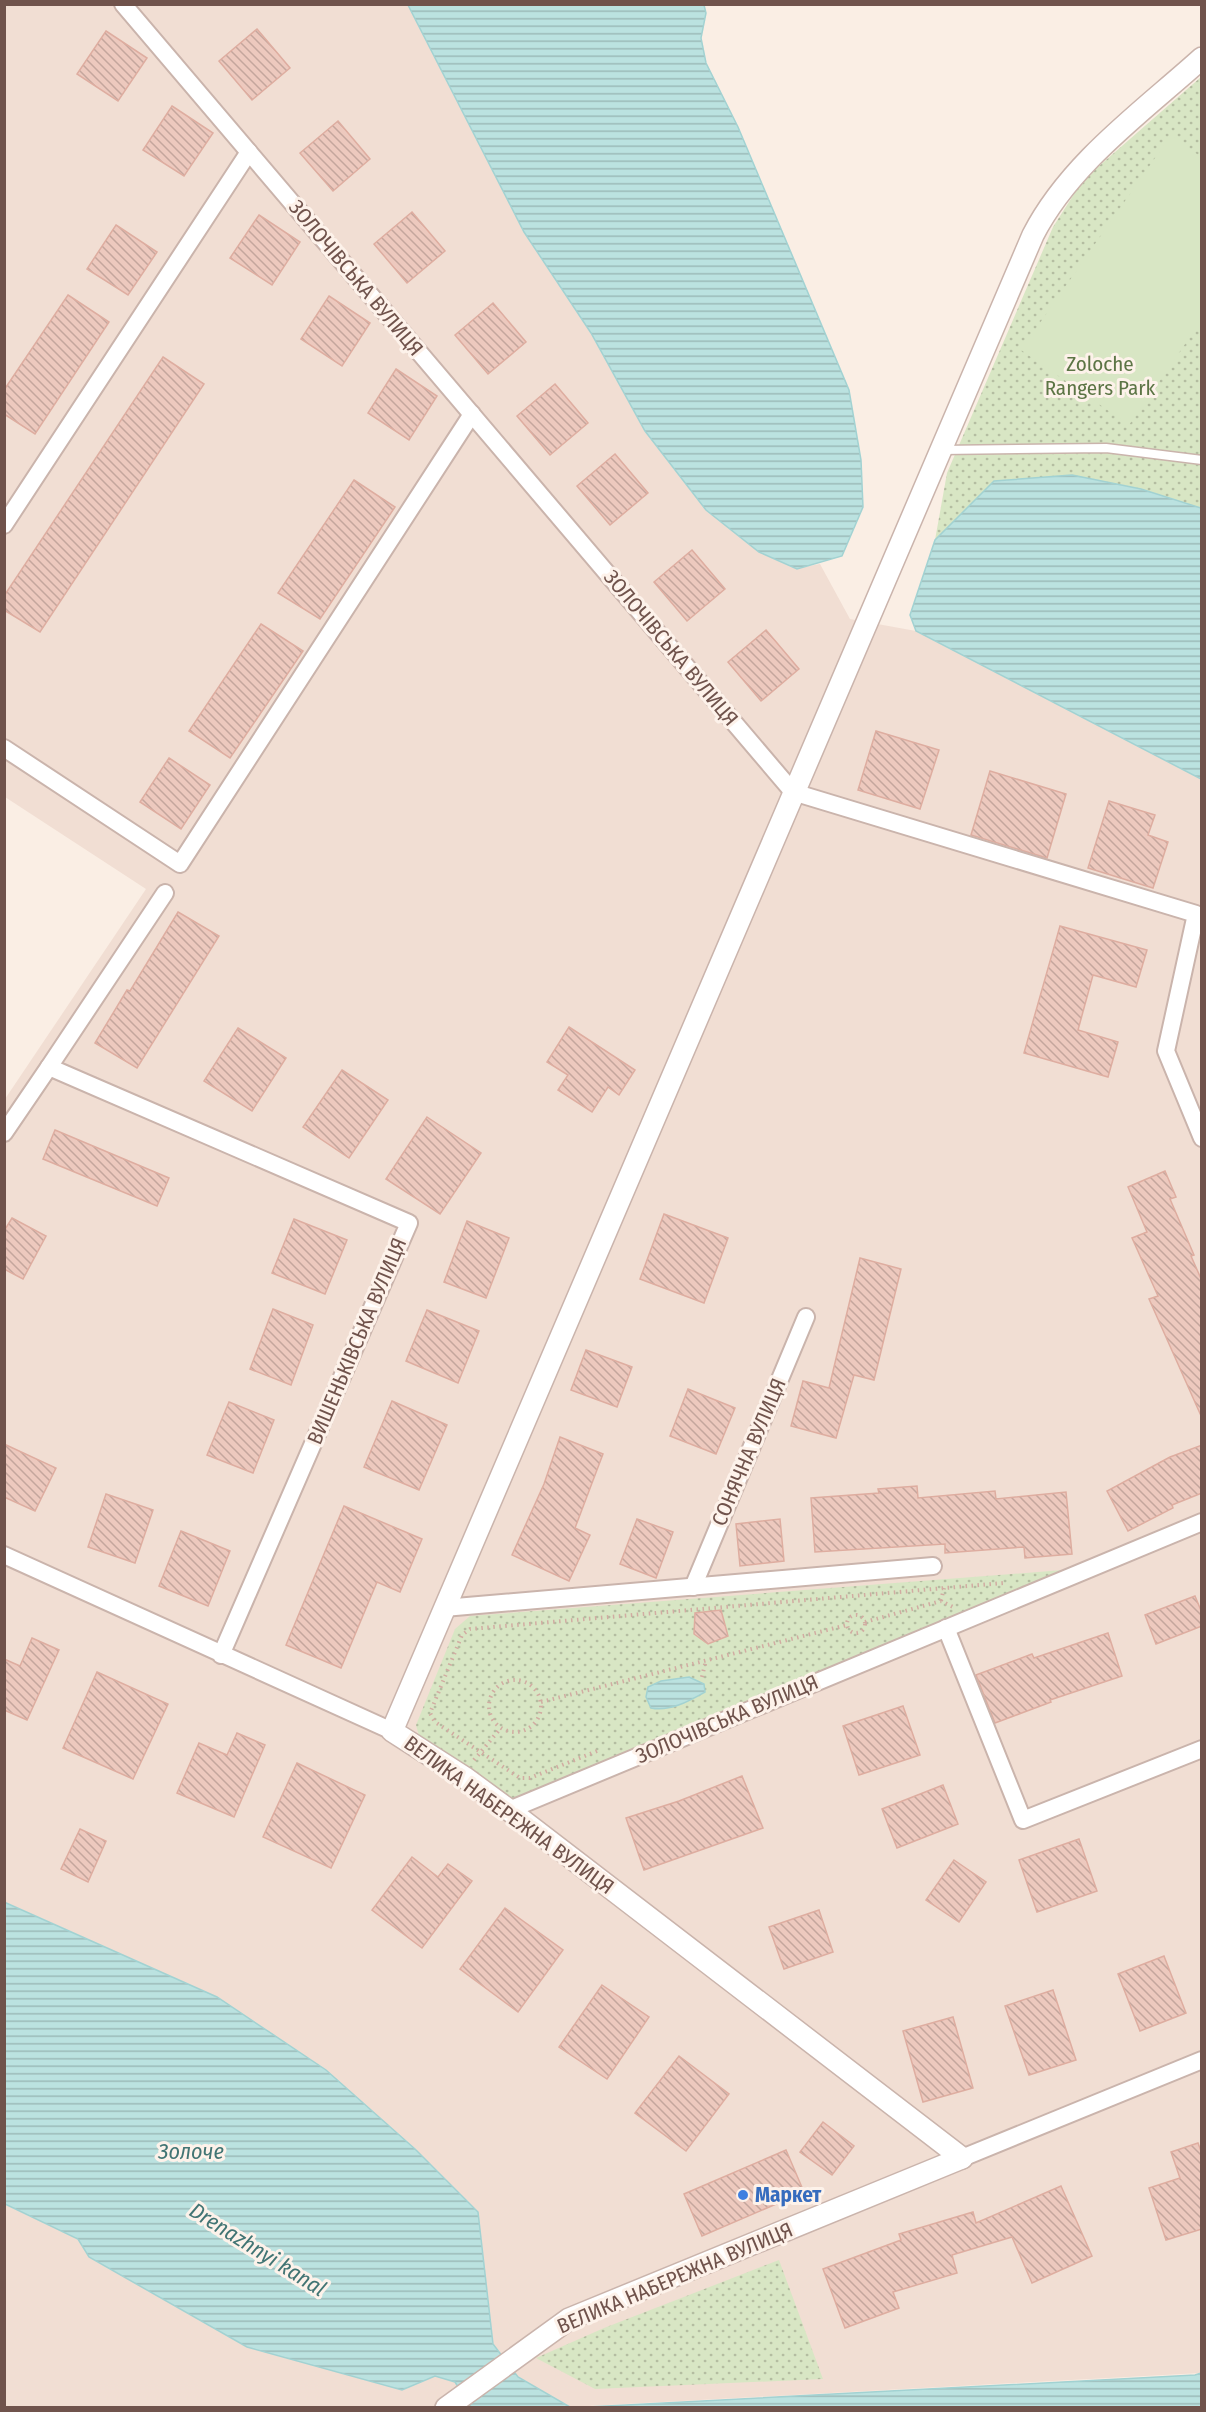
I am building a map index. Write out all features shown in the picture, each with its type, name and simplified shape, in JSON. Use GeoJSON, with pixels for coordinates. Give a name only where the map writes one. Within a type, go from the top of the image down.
{"type":"FeatureCollection","features":[{"type":"Feature","properties":{"kind":"street","name":"ЗОЛОЧІВСЬКА ВУЛИЦЯ"},"geometry":{"type":"LineString","coordinates":[[123,4],[793,792]]}},
{"type":"Feature","properties":{"kind":"street"},"geometry":{"type":"LineString","coordinates":[[392,1731],[1033,235],[1051,201],[1075,173],[1202,58]]}},
{"type":"Feature","properties":{"kind":"street"},"geometry":{"type":"LineString","coordinates":[[4,525],[249,152]]}},
{"type":"Feature","properties":{"kind":"street"},"geometry":{"type":"LineString","coordinates":[[4,748],[180,864],[472,414]]}},
{"type":"Feature","properties":{"kind":"street"},"geometry":{"type":"LineString","coordinates":[[793,792],[1196,914],[1166,1051],[1202,1138]]}},
{"type":"Feature","properties":{"kind":"street"},"geometry":{"type":"LineString","coordinates":[[4,1133],[165,892]]}},
{"type":"Feature","properties":{"kind":"street","name":"ВИШЕНЬКІВСЬКА ВУЛИЦЯ"},"geometry":{"type":"LineString","coordinates":[[49,1067],[409,1222],[221,1655]]}},
{"type":"Feature","properties":{"kind":"street","name":"СОНЯЧНА ВУЛИЦЯ"},"geometry":{"type":"LineString","coordinates":[[693,1587],[806,1317]]}},
{"type":"Feature","properties":{"kind":"street","name":"ЗОЛОЧІВСЬКА ВУЛИЦЯ"},"geometry":{"type":"LineString","coordinates":[[509,1810],[1202,1522]]}},
{"type":"Feature","properties":{"kind":"street","name":"ВЕЛИКА НАБЕРЕЖНА ВУЛИЦЯ"},"geometry":{"type":"LineString","coordinates":[[4,1555],[392,1731],[464,1777],[509,1810],[962,2158]]}},
{"type":"Feature","properties":{"kind":"street"},"geometry":{"type":"LineString","coordinates":[[444,1608],[933,1566]]}},
{"type":"Feature","properties":{"kind":"street"},"geometry":{"type":"LineString","coordinates":[[946,1628],[1023,1820],[1202,1749]]}},
{"type":"Feature","properties":{"kind":"street","name":"ВЕЛИКА НАБЕРЕЖНА ВУЛИЦЯ"},"geometry":{"type":"LineString","coordinates":[[446,2408],[568,2319],[1202,2060]]}},
{"type":"Feature","properties":{"kind":"lane"},"geometry":{"type":"LineString","coordinates":[[940,450],[1106,448],[1202,460]]}},
{"type":"Feature","properties":{"kind":"path"},"geometry":{"type":"LineString","coordinates":[[606,1747],[530,1778],[520,1778],[435,1722],[430,1713],[462,1635],[470,1629],[1012,1583],[992,1591]]}},
{"type":"Feature","properties":{"kind":"path"},"geometry":{"type":"LineString","coordinates":[[941,1601],[944,1588]]}},
{"type":"Feature","properties":{"kind":"path"},"geometry":{"type":"LineString","coordinates":[[865,1622],[941,1601],[953,1607]]}},
{"type":"Feature","properties":{"kind":"path"},"geometry":{"type":"LineString","coordinates":[[942,1611],[963,1603]]}},
{"type":"Feature","properties":{"kind":"path"},"geometry":{"type":"LineString","coordinates":[[856,1615],[862,1617],[865,1622],[864,1627],[858,1632],[850,1630],[847,1625],[850,1617],[856,1615]]}},
{"type":"Feature","properties":{"kind":"path"},"geometry":{"type":"LineString","coordinates":[[541,1702],[847,1625]]}},
{"type":"Feature","properties":{"kind":"path"},"geometry":{"type":"LineString","coordinates":[[702,1677],[706,1660]]}},
{"type":"Feature","properties":{"kind":"path"},"geometry":{"type":"LineString","coordinates":[[508,1681],[525,1682],[533,1687],[541,1702],[541,1711],[533,1726],[517,1733],[500,1729],[489,1715],[488,1706],[494,1690],[500,1684],[508,1681]]}},
{"type":"Feature","properties":{"kind":"path"},"geometry":{"type":"LineString","coordinates":[[464,1777],[479,1752],[500,1729]]}},
{"type":"Feature","properties":{"kind":"shaded area"},"geometry":{"type":"Polygon","coordinates":[[[4,5],[408,5],[524,232],[591,333],[645,431],[797,568],[820,564],[850,619],[916,631],[1201,779],[1201,2373],[570,2407],[518,2377],[493,2344],[478,2212],[415,2149],[326,2070],[217,1997],[5,1902],[5,1099],[146,889],[5,797],[4,5]]]}},
{"type":"Feature","properties":{"kind":"shaded area"},"geometry":{"type":"Polygon","coordinates":[[[4,2204],[78,2239],[89,2257],[402,2390],[435,2376],[455,2382],[471,2407],[5,2407],[4,2204]]]}},
{"type":"Feature","properties":{"kind":"green space","name":"Zoloche Rangers Park"},"geometry":{"type":"Polygon","coordinates":[[[1201,77],[1201,508],[1141,489],[1072,475],[994,481],[935,540],[947,473],[1053,227],[1083,180],[1201,77]]]}},
{"type":"Feature","properties":{"kind":"green space"},"geometry":{"type":"Polygon","coordinates":[[[1171,135],[1201,157],[1201,321],[1129,425],[1021,350],[1171,135]]]}},
{"type":"Feature","properties":{"kind":"green space"},"geometry":{"type":"Polygon","coordinates":[[[1063,1570],[928,1637],[510,1802],[421,1743],[416,1725],[455,1629],[470,1616],[1063,1570]]]}},
{"type":"Feature","properties":{"kind":"green space"},"geometry":{"type":"Polygon","coordinates":[[[779,2260],[823,2379],[595,2389],[536,2358],[604,2328],[779,2260]]]}},
{"type":"Feature","properties":{"kind":"water"},"geometry":{"type":"Polygon","coordinates":[[[408,5],[704,5],[706,13],[701,38],[706,63],[738,127],[849,390],[861,460],[863,507],[842,556],[797,569],[759,552],[706,510],[645,431],[591,333],[524,232],[408,5]]]}},
{"type":"Feature","properties":{"kind":"water"},"geometry":{"type":"Polygon","coordinates":[[[1072,475],[1141,489],[1201,508],[1201,779],[916,631],[910,615],[935,540],[994,481],[1072,475]]]}},
{"type":"Feature","properties":{"kind":"water"},"geometry":{"type":"Polygon","coordinates":[[[689,1677],[704,1684],[705,1692],[672,1707],[651,1708],[646,1697],[648,1687],[661,1681],[689,1677]]]}},
{"type":"Feature","properties":{"kind":"water","name":"Золоче"},"geometry":{"type":"Polygon","coordinates":[[[4,1902],[217,1997],[326,2070],[415,2149],[478,2212],[493,2344],[518,2377],[570,2407],[471,2407],[455,2382],[435,2376],[402,2390],[247,2347],[89,2257],[78,2239],[5,2204],[4,1902]]]}},
{"type":"Feature","properties":{"kind":"water"},"geometry":{"type":"Polygon","coordinates":[[[1201,2373],[1201,2407],[588,2407],[1195,2375],[1201,2373]]]}},
{"type":"Feature","properties":{"kind":"building"},"geometry":{"type":"Polygon","coordinates":[[[257,29],[290,68],[252,100],[219,61],[257,29]]]}},
{"type":"Feature","properties":{"kind":"building"},"geometry":{"type":"Polygon","coordinates":[[[106,31],[147,58],[118,101],[77,74],[106,31]]]}},
{"type":"Feature","properties":{"kind":"building"},"geometry":{"type":"Polygon","coordinates":[[[172,106],[213,133],[184,176],[143,150],[172,106]]]}},
{"type":"Feature","properties":{"kind":"building"},"geometry":{"type":"Polygon","coordinates":[[[338,121],[370,159],[333,191],[300,153],[338,121]]]}},
{"type":"Feature","properties":{"kind":"building"},"geometry":{"type":"Polygon","coordinates":[[[412,212],[445,251],[407,283],[374,244],[412,212]]]}},
{"type":"Feature","properties":{"kind":"building"},"geometry":{"type":"Polygon","coordinates":[[[259,215],[300,242],[272,285],[230,258],[259,215]]]}},
{"type":"Feature","properties":{"kind":"building"},"geometry":{"type":"Polygon","coordinates":[[[116,225],[157,252],[128,295],[87,269],[116,225]]]}},
{"type":"Feature","properties":{"kind":"building"},"geometry":{"type":"Polygon","coordinates":[[[68,295],[109,322],[35,434],[4,414],[4,390],[68,295]]]}},
{"type":"Feature","properties":{"kind":"building"},"geometry":{"type":"Polygon","coordinates":[[[329,296],[370,323],[342,366],[301,339],[329,296]]]}},
{"type":"Feature","properties":{"kind":"building"},"geometry":{"type":"Polygon","coordinates":[[[493,303],[526,342],[488,374],[455,335],[493,303]]]}},
{"type":"Feature","properties":{"kind":"building"},"geometry":{"type":"Polygon","coordinates":[[[163,357],[204,384],[40,632],[4,610],[4,596],[163,357]]]}},
{"type":"Feature","properties":{"kind":"building"},"geometry":{"type":"Polygon","coordinates":[[[396,369],[437,396],[409,440],[368,413],[396,369]]]}},
{"type":"Feature","properties":{"kind":"building"},"geometry":{"type":"Polygon","coordinates":[[[555,384],[588,423],[550,455],[517,416],[555,384]]]}},
{"type":"Feature","properties":{"kind":"building"},"geometry":{"type":"Polygon","coordinates":[[[615,454],[648,493],[610,525],[577,486],[615,454]]]}},
{"type":"Feature","properties":{"kind":"building"},"geometry":{"type":"Polygon","coordinates":[[[354,480],[395,507],[320,619],[278,593],[354,480]]]}},
{"type":"Feature","properties":{"kind":"building"},"geometry":{"type":"Polygon","coordinates":[[[692,550],[725,589],[687,621],[654,582],[692,550]]]}},
{"type":"Feature","properties":{"kind":"building"},"geometry":{"type":"Polygon","coordinates":[[[261,624],[303,651],[230,758],[189,731],[261,624]]]}},
{"type":"Feature","properties":{"kind":"building"},"geometry":{"type":"Polygon","coordinates":[[[766,630],[799,669],[761,701],[728,662],[766,630]]]}},
{"type":"Feature","properties":{"kind":"building"},"geometry":{"type":"Polygon","coordinates":[[[876,731],[939,750],[920,809],[858,790],[876,731]]]}},
{"type":"Feature","properties":{"kind":"building"},"geometry":{"type":"Polygon","coordinates":[[[169,758],[210,785],[181,829],[140,802],[169,758]]]}},
{"type":"Feature","properties":{"kind":"building"},"geometry":{"type":"Polygon","coordinates":[[[990,771],[1066,794],[1047,858],[971,835],[990,771]]]}},
{"type":"Feature","properties":{"kind":"building"},"geometry":{"type":"Polygon","coordinates":[[[1109,801],[1155,815],[1148,835],[1168,842],[1153,888],[1088,868],[1109,801]]]}},
{"type":"Feature","properties":{"kind":"building"},"geometry":{"type":"Polygon","coordinates":[[[178,912],[219,936],[137,1068],[95,1043],[178,912]]]}},
{"type":"Feature","properties":{"kind":"building"},"geometry":{"type":"Polygon","coordinates":[[[1060,926],[1147,950],[1136,987],[1093,975],[1078,1030],[1118,1042],[1108,1077],[1024,1053],[1060,926]]]}},
{"type":"Feature","properties":{"kind":"building"},"geometry":{"type":"Polygon","coordinates":[[[569,1027],[635,1070],[619,1095],[608,1087],[592,1112],[558,1090],[568,1075],[547,1062],[569,1027]]]}},
{"type":"Feature","properties":{"kind":"building"},"geometry":{"type":"Polygon","coordinates":[[[238,1028],[286,1058],[252,1111],[204,1081],[238,1028]]]}},
{"type":"Feature","properties":{"kind":"building"},"geometry":{"type":"Polygon","coordinates":[[[342,1070],[388,1100],[349,1158],[303,1127],[342,1070]]]}},
{"type":"Feature","properties":{"kind":"building"},"geometry":{"type":"Polygon","coordinates":[[[427,1117],[481,1153],[440,1214],[386,1179],[427,1117]]]}},
{"type":"Feature","properties":{"kind":"building"},"geometry":{"type":"Polygon","coordinates":[[[55,1130],[169,1178],[157,1206],[43,1159],[55,1130]]]}},
{"type":"Feature","properties":{"kind":"building"},"geometry":{"type":"Polygon","coordinates":[[[1165,1171],[1176,1197],[1170,1199],[1194,1255],[1191,1256],[1202,1281],[1202,1418],[1149,1299],[1158,1296],[1132,1238],[1147,1232],[1128,1187],[1165,1171]]]}},
{"type":"Feature","properties":{"kind":"building"},"geometry":{"type":"Polygon","coordinates":[[[664,1214],[728,1238],[704,1303],[640,1279],[664,1214]]]}},
{"type":"Feature","properties":{"kind":"building"},"geometry":{"type":"Polygon","coordinates":[[[12,1218],[46,1236],[23,1279],[4,1269],[4,1231],[12,1218]]]}},
{"type":"Feature","properties":{"kind":"building"},"geometry":{"type":"Polygon","coordinates":[[[294,1219],[347,1240],[325,1294],[272,1273],[294,1219]]]}},
{"type":"Feature","properties":{"kind":"building"},"geometry":{"type":"Polygon","coordinates":[[[467,1221],[509,1238],[486,1298],[444,1282],[467,1221]]]}},
{"type":"Feature","properties":{"kind":"building"},"geometry":{"type":"Polygon","coordinates":[[[860,1258],[901,1269],[874,1380],[854,1375],[836,1438],[791,1426],[803,1381],[829,1388],[860,1258]]]}},
{"type":"Feature","properties":{"kind":"building"},"geometry":{"type":"Polygon","coordinates":[[[273,1309],[313,1325],[291,1385],[250,1369],[273,1309]]]}},
{"type":"Feature","properties":{"kind":"building"},"geometry":{"type":"Polygon","coordinates":[[[427,1310],[479,1331],[458,1383],[406,1361],[427,1310]]]}},
{"type":"Feature","properties":{"kind":"building"},"geometry":{"type":"Polygon","coordinates":[[[586,1350],[632,1367],[617,1407],[571,1390],[586,1350]]]}},
{"type":"Feature","properties":{"kind":"building"},"geometry":{"type":"Polygon","coordinates":[[[688,1389],[735,1408],[716,1454],[670,1436],[688,1389]]]}},
{"type":"Feature","properties":{"kind":"building"},"geometry":{"type":"Polygon","coordinates":[[[392,1401],[447,1425],[419,1490],[364,1467],[392,1401]]]}},
{"type":"Feature","properties":{"kind":"building"},"geometry":{"type":"Polygon","coordinates":[[[229,1402],[274,1420],[253,1473],[207,1455],[229,1402]]]}},
{"type":"Feature","properties":{"kind":"building"},"geometry":{"type":"Polygon","coordinates":[[[560,1437],[603,1454],[575,1528],[590,1535],[569,1581],[512,1555],[544,1484],[560,1437]]]}},
{"type":"Feature","properties":{"kind":"building"},"geometry":{"type":"Polygon","coordinates":[[[4,1444],[56,1468],[35,1511],[4,1497],[4,1444]]]}},
{"type":"Feature","properties":{"kind":"building"},"geometry":{"type":"Polygon","coordinates":[[[1202,1445],[1202,1493],[1172,1505],[1173,1508],[1128,1531],[1107,1491],[1170,1457],[1202,1445]]]}},
{"type":"Feature","properties":{"kind":"building"},"geometry":{"type":"Polygon","coordinates":[[[917,1486],[918,1498],[995,1491],[996,1499],[1066,1492],[1072,1554],[1025,1558],[1024,1547],[945,1553],[945,1544],[815,1552],[811,1498],[879,1493],[878,1489],[917,1486]]]}},
{"type":"Feature","properties":{"kind":"building"},"geometry":{"type":"Polygon","coordinates":[[[106,1494],[153,1510],[135,1563],[88,1547],[106,1494]]]}},
{"type":"Feature","properties":{"kind":"building"},"geometry":{"type":"Polygon","coordinates":[[[344,1506],[422,1539],[400,1592],[377,1582],[341,1668],[286,1645],[344,1506]]]}},
{"type":"Feature","properties":{"kind":"building"},"geometry":{"type":"Polygon","coordinates":[[[637,1519],[673,1532],[656,1578],[620,1564],[637,1519]]]}},
{"type":"Feature","properties":{"kind":"building"},"geometry":{"type":"Polygon","coordinates":[[[780,1519],[784,1561],[740,1566],[736,1524],[780,1519]]]}},
{"type":"Feature","properties":{"kind":"building"},"geometry":{"type":"Polygon","coordinates":[[[181,1531],[230,1551],[208,1606],[159,1586],[181,1531]]]}},
{"type":"Feature","properties":{"kind":"building"},"geometry":{"type":"Polygon","coordinates":[[[1195,1596],[1202,1613],[1202,1626],[1156,1644],[1145,1615],[1195,1596]]]}},
{"type":"Feature","properties":{"kind":"building"},"geometry":{"type":"Polygon","coordinates":[[[721,1610],[728,1636],[708,1644],[694,1634],[695,1613],[721,1610]]]}},
{"type":"Feature","properties":{"kind":"building"},"geometry":{"type":"Polygon","coordinates":[[[1108,1633],[1122,1676],[1050,1700],[1051,1702],[995,1723],[976,1675],[1032,1654],[1034,1658],[1108,1633]]]}},
{"type":"Feature","properties":{"kind":"building"},"geometry":{"type":"Polygon","coordinates":[[[32,1638],[59,1650],[27,1720],[4,1710],[4,1659],[20,1666],[32,1638]]]}},
{"type":"Feature","properties":{"kind":"building"},"geometry":{"type":"Polygon","coordinates":[[[97,1672],[168,1704],[133,1779],[63,1748],[97,1672]]]}},
{"type":"Feature","properties":{"kind":"building"},"geometry":{"type":"Polygon","coordinates":[[[903,1706],[920,1755],[859,1775],[843,1726],[903,1706]]]}},
{"type":"Feature","properties":{"kind":"building"},"geometry":{"type":"Polygon","coordinates":[[[237,1733],[265,1745],[234,1817],[177,1793],[199,1743],[227,1755],[237,1733]]]}},
{"type":"Feature","properties":{"kind":"building"},"geometry":{"type":"Polygon","coordinates":[[[297,1763],[365,1795],[331,1868],[263,1837],[297,1763]]]}},
{"type":"Feature","properties":{"kind":"building"},"geometry":{"type":"Polygon","coordinates":[[[742,1776],[763,1828],[644,1870],[626,1818],[679,1801],[742,1776]]]}},
{"type":"Feature","properties":{"kind":"building"},"geometry":{"type":"Polygon","coordinates":[[[943,1785],[958,1824],[897,1848],[882,1809],[943,1785]]]}},
{"type":"Feature","properties":{"kind":"building"},"geometry":{"type":"Polygon","coordinates":[[[80,1829],[106,1841],[88,1882],[61,1869],[80,1829]]]}},
{"type":"Feature","properties":{"kind":"building"},"geometry":{"type":"Polygon","coordinates":[[[1079,1839],[1097,1891],[1037,1912],[1019,1860],[1079,1839]]]}},
{"type":"Feature","properties":{"kind":"building"},"geometry":{"type":"Polygon","coordinates":[[[412,1857],[438,1877],[448,1864],[472,1881],[422,1948],[372,1910],[412,1857]]]}},
{"type":"Feature","properties":{"kind":"building"},"geometry":{"type":"Polygon","coordinates":[[[954,1860],[986,1882],[959,1922],[926,1900],[954,1860]]]}},
{"type":"Feature","properties":{"kind":"building"},"geometry":{"type":"Polygon","coordinates":[[[505,1908],[563,1950],[518,2012],[460,1969],[505,1908]]]}},
{"type":"Feature","properties":{"kind":"building"},"geometry":{"type":"Polygon","coordinates":[[[819,1910],[833,1952],[784,1969],[769,1927],[819,1910]]]}},
{"type":"Feature","properties":{"kind":"building"},"geometry":{"type":"Polygon","coordinates":[[[1164,1956],[1186,2013],[1140,2031],[1118,1974],[1164,1956]]]}},
{"type":"Feature","properties":{"kind":"building"},"geometry":{"type":"Polygon","coordinates":[[[602,1985],[649,2017],[607,2079],[559,2047],[602,1985]]]}},
{"type":"Feature","properties":{"kind":"building"},"geometry":{"type":"Polygon","coordinates":[[[1053,1990],[1076,2060],[1029,2075],[1005,2006],[1053,1990]]]}},
{"type":"Feature","properties":{"kind":"building"},"geometry":{"type":"Polygon","coordinates":[[[953,2017],[973,2088],[923,2102],[903,2031],[953,2017]]]}},
{"type":"Feature","properties":{"kind":"building"},"geometry":{"type":"Polygon","coordinates":[[[679,2056],[729,2094],[686,2151],[635,2113],[679,2056]]]}},
{"type":"Feature","properties":{"kind":"building"},"geometry":{"type":"Polygon","coordinates":[[[823,2122],[854,2146],[832,2175],[800,2152],[823,2122]]]}},
{"type":"Feature","properties":{"kind":"building"},"geometry":{"type":"Polygon","coordinates":[[[1198,2143],[1202,2154],[1202,2229],[1166,2240],[1149,2188],[1180,2178],[1171,2152],[1198,2143]]]}},
{"type":"Feature","properties":{"kind":"building"},"geometry":{"type":"Polygon","coordinates":[[[786,2150],[804,2192],[702,2236],[684,2194],[786,2150]]]}},
{"type":"Feature","properties":{"kind":"building"},"geometry":{"type":"Polygon","coordinates":[[[1061,2186],[1092,2256],[1032,2283],[1012,2237],[952,2255],[957,2273],[893,2292],[899,2308],[845,2328],[823,2269],[901,2240],[899,2234],[973,2212],[976,2223],[1061,2186]]]}},
{"type":"Feature","properties":{"kind":"place","name":"Маркет"},"geometry":{"type":"Point","coordinates":[743,2195]}},
{"type":"Feature","properties":{"kind":"water label","name":"Drenazhnyi kanal"},"geometry":{"type":"Point","coordinates":[258,2249]}}]}
